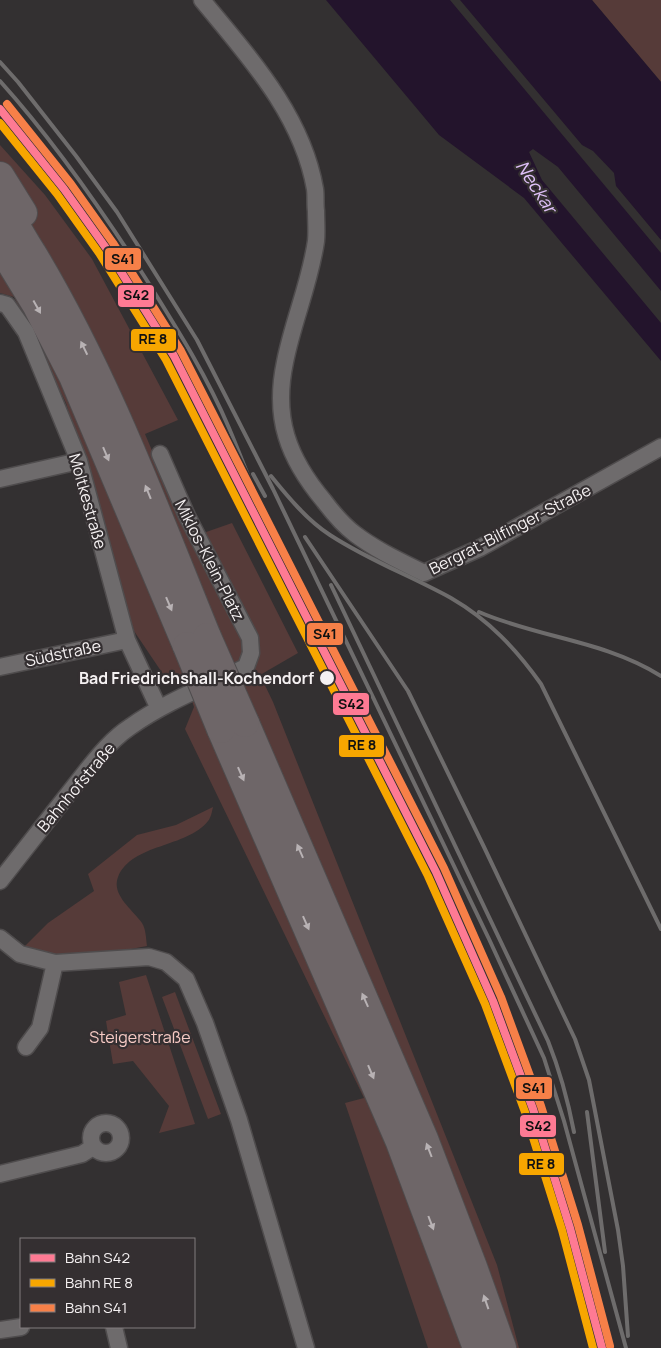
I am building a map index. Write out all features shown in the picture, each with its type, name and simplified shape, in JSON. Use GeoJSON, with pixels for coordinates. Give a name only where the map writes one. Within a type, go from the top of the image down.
{"type":"FeatureCollection","features":[{"type":"Feature","properties":{"kind":"highway"},"geometry":{"type":"LineString","coordinates":[[0,176],[62,281],[72,323]]}},
{"type":"Feature","properties":{"kind":"highway"},"geometry":{"type":"LineString","coordinates":[[0,201],[72,323],[130,448],[197,642]]}},
{"type":"Feature","properties":{"kind":"highway"},"geometry":{"type":"LineString","coordinates":[[0,241],[6,258],[37,306],[73,376],[197,642],[233,726],[400,1142],[477,1348]]}},
{"type":"Feature","properties":{"kind":"highway"},"geometry":{"type":"LineString","coordinates":[[233,726],[424,1139],[502,1348]]}},
{"type":"Feature","properties":{"kind":"street","name":"Bergrat-Bilfinger-Straße"},"geometry":{"type":"LineString","coordinates":[[202,0],[255,65],[286,111],[304,148],[316,190],[316,240],[307,284],[285,361],[281,387],[282,413],[288,443],[300,469],[333,512],[354,533],[374,547],[424,573],[480,548],[512,531],[661,447]]}},
{"type":"Feature","properties":{"kind":"street","name":"Moltkestraße"},"geometry":{"type":"LineString","coordinates":[[0,303],[7,305],[26,332],[79,461],[127,640],[159,709]]}},
{"type":"Feature","properties":{"kind":"street","name":"Miklos-Klein-Platz"},"geometry":{"type":"LineString","coordinates":[[160,454],[186,516],[250,638],[251,653],[246,667]]}},
{"type":"Feature","properties":{"kind":"street"},"geometry":{"type":"LineString","coordinates":[[0,479],[79,461]]}},
{"type":"Feature","properties":{"kind":"street","name":"Südstraße"},"geometry":{"type":"LineString","coordinates":[[0,667],[127,640]]}},
{"type":"Feature","properties":{"kind":"street","name":"Bahnhofstraße"},"geometry":{"type":"LineString","coordinates":[[0,881],[101,753],[128,728],[159,709],[246,667]]}},
{"type":"Feature","properties":{"kind":"street"},"geometry":{"type":"LineString","coordinates":[[0,938],[20,954],[55,963],[149,957],[166,962],[186,979],[205,1023],[239,1120],[306,1348]]}},
{"type":"Feature","properties":{"kind":"street"},"geometry":{"type":"LineString","coordinates":[[26,1047],[40,1028],[55,963]]}},
{"type":"Feature","properties":{"kind":"street"},"geometry":{"type":"LineString","coordinates":[[0,1174],[82,1154],[93,1147]]}},
{"type":"Feature","properties":{"kind":"street"},"geometry":{"type":"LineString","coordinates":[[0,1330],[20,1327]]}},
{"type":"Feature","properties":{"kind":"street"},"geometry":{"type":"LineString","coordinates":[[114,1328],[119,1348]]}},
{"type":"Feature","properties":{"kind":"green space"},"geometry":{"type":"Polygon","coordinates":[[[592,0],[661,0],[661,82],[592,0]]]}},
{"type":"Feature","properties":{"kind":"green space"},"geometry":{"type":"Polygon","coordinates":[[[0,145],[45,195],[92,259],[178,420],[145,434],[189,538],[232,523],[298,653],[260,675],[273,702],[497,1265],[519,1348],[428,1348],[345,1103],[364,1098],[185,729],[194,707],[185,679],[165,677],[134,631],[66,403],[14,297],[0,293],[0,145]]]}},
{"type":"Feature","properties":{"kind":"green space"},"geometry":{"type":"Polygon","coordinates":[[[213,807],[209,820],[199,830],[147,851],[125,866],[118,877],[117,884],[120,896],[142,923],[145,931],[147,946],[131,949],[133,957],[55,959],[21,950],[48,923],[94,891],[88,874],[137,835],[176,825],[213,807]]]}},
{"type":"Feature","properties":{"kind":"green space","name":"Steigerstraße"},"geometry":{"type":"Polygon","coordinates":[[[146,975],[195,1124],[159,1133],[169,1106],[133,1061],[113,1064],[106,1021],[126,1015],[119,982],[146,975]]]}},
{"type":"Feature","properties":{"kind":"green space"},"geometry":{"type":"Polygon","coordinates":[[[175,992],[221,1114],[208,1119],[162,997],[175,992]]]}},
{"type":"Feature","properties":{"kind":"water","name":"Neckar"},"geometry":{"type":"Polygon","coordinates":[[[326,0],[450,0],[661,253],[661,291],[558,167],[533,149],[529,152],[542,180],[661,323],[661,361],[524,198],[439,135],[326,0]]]}},
{"type":"Feature","properties":{"kind":"water"},"geometry":{"type":"Polygon","coordinates":[[[460,0],[592,0],[661,82],[661,240],[616,186],[614,173],[593,151],[582,145],[460,0]]]}},
{"type":"Feature","properties":{"kind":"railway"},"geometry":{"type":"LineString","coordinates":[[0,62],[76,156],[117,212],[197,340],[273,489],[489,939],[544,1058],[564,1121],[626,1348]]}},
{"type":"Feature","properties":{"kind":"railway"},"geometry":{"type":"LineString","coordinates":[[0,81],[59,152],[95,202],[169,315],[211,390],[229,428],[298,600]]}},
{"type":"Feature","properties":{"kind":"railway"},"geometry":{"type":"LineString","coordinates":[[253,474],[265,496]]}},
{"type":"Feature","properties":{"kind":"railway"},"geometry":{"type":"LineString","coordinates":[[271,476],[298,508],[330,535],[359,552],[451,598],[478,616],[512,647],[541,684],[661,929]]}},
{"type":"Feature","properties":{"kind":"railway"},"geometry":{"type":"LineString","coordinates":[[305,537],[408,691],[575,1039],[589,1080],[618,1230],[623,1266],[628,1336]]}},
{"type":"Feature","properties":{"kind":"railway"},"geometry":{"type":"LineString","coordinates":[[331,585],[548,1041],[563,1086],[574,1132]]}},
{"type":"Feature","properties":{"kind":"railway"},"geometry":{"type":"LineString","coordinates":[[479,612],[502,621],[617,654],[661,676]]}},
{"type":"Feature","properties":{"kind":"railway"},"geometry":{"type":"LineString","coordinates":[[587,1112],[605,1252]]}},
{"type":"Feature","properties":{"kind":"rail line","name":"S41"},"geometry":{"type":"LineString","coordinates":[[7,104],[71,184],[113,243],[181,351],[444,868],[501,997],[541,1106],[578,1225],[610,1346]]}},
{"type":"Feature","properties":{"kind":"rail line","name":"S42"},"geometry":{"type":"LineString","coordinates":[[0,109],[64,189],[106,248],[174,356],[436,872],[493,1001],[533,1109],[570,1228],[602,1348]]}},
{"type":"Feature","properties":{"kind":"transit line"},"geometry":{"type":"LineString","coordinates":[[0,123],[57,194],[99,253],[166,360],[428,876],[485,1004],[525,1112],[562,1230],[593,1348]]}},
{"type":"Feature","properties":{"kind":"place","name":"Bad Friedrichshall-Kochendorf"},"geometry":{"type":"Point","coordinates":[327,678]}}]}
